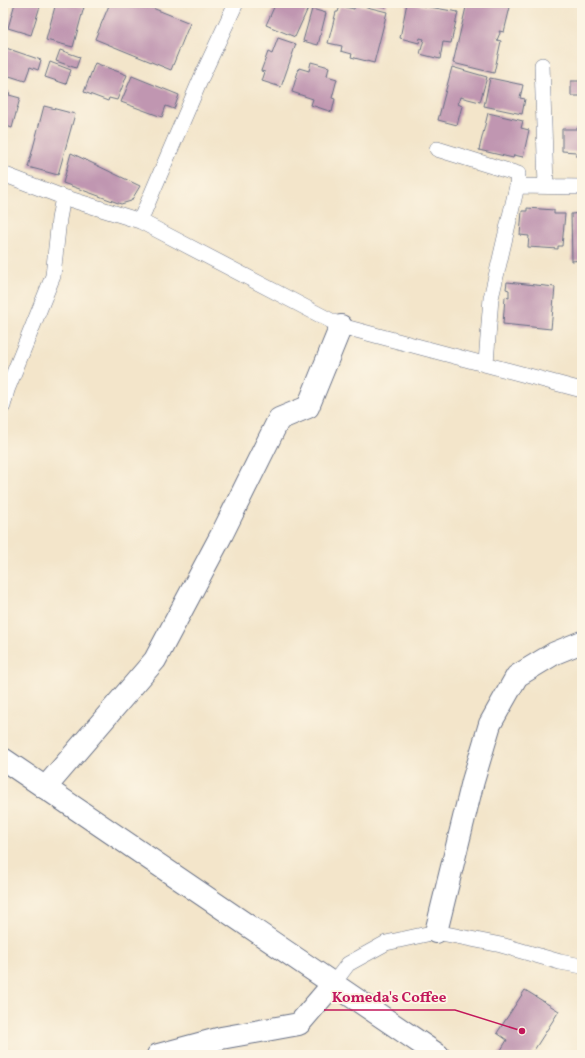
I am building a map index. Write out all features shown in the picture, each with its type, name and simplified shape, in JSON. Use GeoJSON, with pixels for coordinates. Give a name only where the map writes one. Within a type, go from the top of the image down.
{"type":"FeatureCollection","features":[{"type":"Feature","properties":{"kind":"street"},"geometry":{"type":"LineString","coordinates":[[45,788],[155,660],[222,534],[279,419],[308,406],[341,326]]}},
{"type":"Feature","properties":{"kind":"street"},"geometry":{"type":"LineString","coordinates":[[436,932],[473,781],[490,724],[517,676],[555,653],[582,642]]}},
{"type":"Feature","properties":{"kind":"street"},"geometry":{"type":"LineString","coordinates":[[3,759],[438,1055]]}},
{"type":"Feature","properties":{"kind":"street"},"geometry":{"type":"LineString","coordinates":[[158,1055],[221,1038],[299,1024],[333,984]]}},
{"type":"Feature","properties":{"kind":"lane"},"geometry":{"type":"LineString","coordinates":[[140,221],[202,76],[230,5]]}},
{"type":"Feature","properties":{"kind":"lane"},"geometry":{"type":"LineString","coordinates":[[542,65],[546,186]]}},
{"type":"Feature","properties":{"kind":"lane"},"geometry":{"type":"LineString","coordinates":[[437,149],[518,174],[517,186],[492,298],[486,363]]}},
{"type":"Feature","properties":{"kind":"lane"},"geometry":{"type":"LineString","coordinates":[[3,174],[63,197],[140,221],[341,326],[486,363],[582,390]]}},
{"type":"Feature","properties":{"kind":"lane"},"geometry":{"type":"LineString","coordinates":[[517,186],[582,187]]}},
{"type":"Feature","properties":{"kind":"lane"},"geometry":{"type":"LineString","coordinates":[[3,406],[53,276],[59,219],[63,197]]}},
{"type":"Feature","properties":{"kind":"lane"},"geometry":{"type":"LineString","coordinates":[[333,984],[348,964],[386,943],[436,932],[501,945],[560,962],[582,966]]}},
{"type":"Feature","properties":{"kind":"building"},"geometry":{"type":"Polygon","coordinates":[[[15,3],[41,3],[31,35],[8,28],[15,3]]]}},
{"type":"Feature","properties":{"kind":"building"},"geometry":{"type":"Polygon","coordinates":[[[56,3],[76,3],[75,5],[84,7],[73,47],[46,40],[56,3]]]}},
{"type":"Feature","properties":{"kind":"building"},"geometry":{"type":"Polygon","coordinates":[[[110,3],[140,3],[190,23],[171,70],[95,39],[110,3]]]}},
{"type":"Feature","properties":{"kind":"building"},"geometry":{"type":"Polygon","coordinates":[[[276,3],[303,3],[309,6],[295,37],[266,25],[276,3]]]}},
{"type":"Feature","properties":{"kind":"building"},"geometry":{"type":"Polygon","coordinates":[[[373,3],[387,3],[386,7],[373,3]]]}},
{"type":"Feature","properties":{"kind":"building"},"geometry":{"type":"Polygon","coordinates":[[[407,3],[458,12],[451,43],[443,42],[440,59],[420,54],[424,39],[420,38],[419,43],[400,38],[407,3]]]}},
{"type":"Feature","properties":{"kind":"building"},"geometry":{"type":"Polygon","coordinates":[[[467,3],[511,3],[504,32],[499,31],[500,33],[497,40],[501,41],[494,73],[453,63],[467,3]]]}},
{"type":"Feature","properties":{"kind":"building"},"geometry":{"type":"Polygon","coordinates":[[[355,4],[387,12],[374,63],[351,57],[352,54],[341,51],[342,46],[328,43],[336,12],[338,12],[340,6],[354,9],[355,4]]]}},
{"type":"Feature","properties":{"kind":"building"},"geometry":{"type":"Polygon","coordinates":[[[312,9],[326,13],[318,45],[303,41],[312,9]]]}},
{"type":"Feature","properties":{"kind":"building"},"geometry":{"type":"Polygon","coordinates":[[[278,38],[296,44],[281,87],[262,81],[265,72],[261,71],[268,52],[272,54],[278,38]]]}},
{"type":"Feature","properties":{"kind":"building"},"geometry":{"type":"Polygon","coordinates":[[[3,47],[41,60],[38,70],[30,67],[25,81],[3,74],[3,47]]]}},
{"type":"Feature","properties":{"kind":"building"},"geometry":{"type":"Polygon","coordinates":[[[60,50],[80,57],[76,68],[56,61],[60,50]]]}},
{"type":"Feature","properties":{"kind":"building"},"geometry":{"type":"Polygon","coordinates":[[[50,62],[71,70],[66,84],[45,77],[50,62]]]}},
{"type":"Feature","properties":{"kind":"building"},"geometry":{"type":"Polygon","coordinates":[[[311,62],[329,67],[327,76],[337,79],[332,98],[335,99],[332,112],[311,105],[313,99],[292,92],[299,68],[309,71],[311,62]]]}},
{"type":"Feature","properties":{"kind":"building"},"geometry":{"type":"Polygon","coordinates":[[[95,63],[127,75],[117,100],[109,98],[108,101],[84,92],[95,63]]]}},
{"type":"Feature","properties":{"kind":"building"},"geometry":{"type":"Polygon","coordinates":[[[452,67],[487,77],[480,102],[460,97],[458,104],[462,106],[457,125],[438,120],[452,67]]]}},
{"type":"Feature","properties":{"kind":"building"},"geometry":{"type":"Polygon","coordinates":[[[132,76],[179,95],[174,109],[166,106],[162,117],[121,102],[132,76]]]}},
{"type":"Feature","properties":{"kind":"building"},"geometry":{"type":"Polygon","coordinates":[[[490,78],[523,85],[520,98],[525,99],[522,114],[484,106],[490,78]]]}},
{"type":"Feature","properties":{"kind":"building"},"geometry":{"type":"Polygon","coordinates":[[[571,81],[582,81],[582,96],[571,96],[571,81]]]}},
{"type":"Feature","properties":{"kind":"building"},"geometry":{"type":"Polygon","coordinates":[[[3,90],[10,92],[9,95],[20,98],[12,128],[4,125],[3,129],[3,90]]]}},
{"type":"Feature","properties":{"kind":"building"},"geometry":{"type":"Polygon","coordinates":[[[44,106],[75,114],[58,175],[28,167],[44,106]]]}},
{"type":"Feature","properties":{"kind":"building"},"geometry":{"type":"Polygon","coordinates":[[[488,113],[523,121],[521,128],[529,130],[523,157],[514,155],[513,158],[479,150],[488,113]]]}},
{"type":"Feature","properties":{"kind":"building"},"geometry":{"type":"Polygon","coordinates":[[[578,126],[582,126],[582,156],[576,156],[576,152],[562,151],[562,129],[578,129],[578,126]]]}},
{"type":"Feature","properties":{"kind":"building"},"geometry":{"type":"Polygon","coordinates":[[[71,153],[140,186],[131,201],[121,204],[63,183],[71,153]]]}},
{"type":"Feature","properties":{"kind":"building"},"geometry":{"type":"Polygon","coordinates":[[[527,208],[554,210],[554,214],[565,214],[562,246],[558,246],[558,249],[528,247],[529,236],[520,235],[522,211],[527,211],[527,208]]]}},
{"type":"Feature","properties":{"kind":"building"},"geometry":{"type":"Polygon","coordinates":[[[582,213],[582,260],[572,261],[571,214],[582,213]]]}},
{"type":"Feature","properties":{"kind":"building"},"geometry":{"type":"Polygon","coordinates":[[[507,282],[555,287],[551,329],[503,324],[505,297],[509,298],[509,290],[506,289],[507,282]]]}},
{"type":"Feature","properties":{"kind":"building"},"geometry":{"type":"Polygon","coordinates":[[[525,990],[559,1011],[531,1055],[498,1055],[507,1040],[497,1033],[525,990]]]}},
{"type":"Feature","properties":{"kind":"place","name":"Komeda's Coffee"},"geometry":{"type":"Point","coordinates":[522,1031]}}]}
